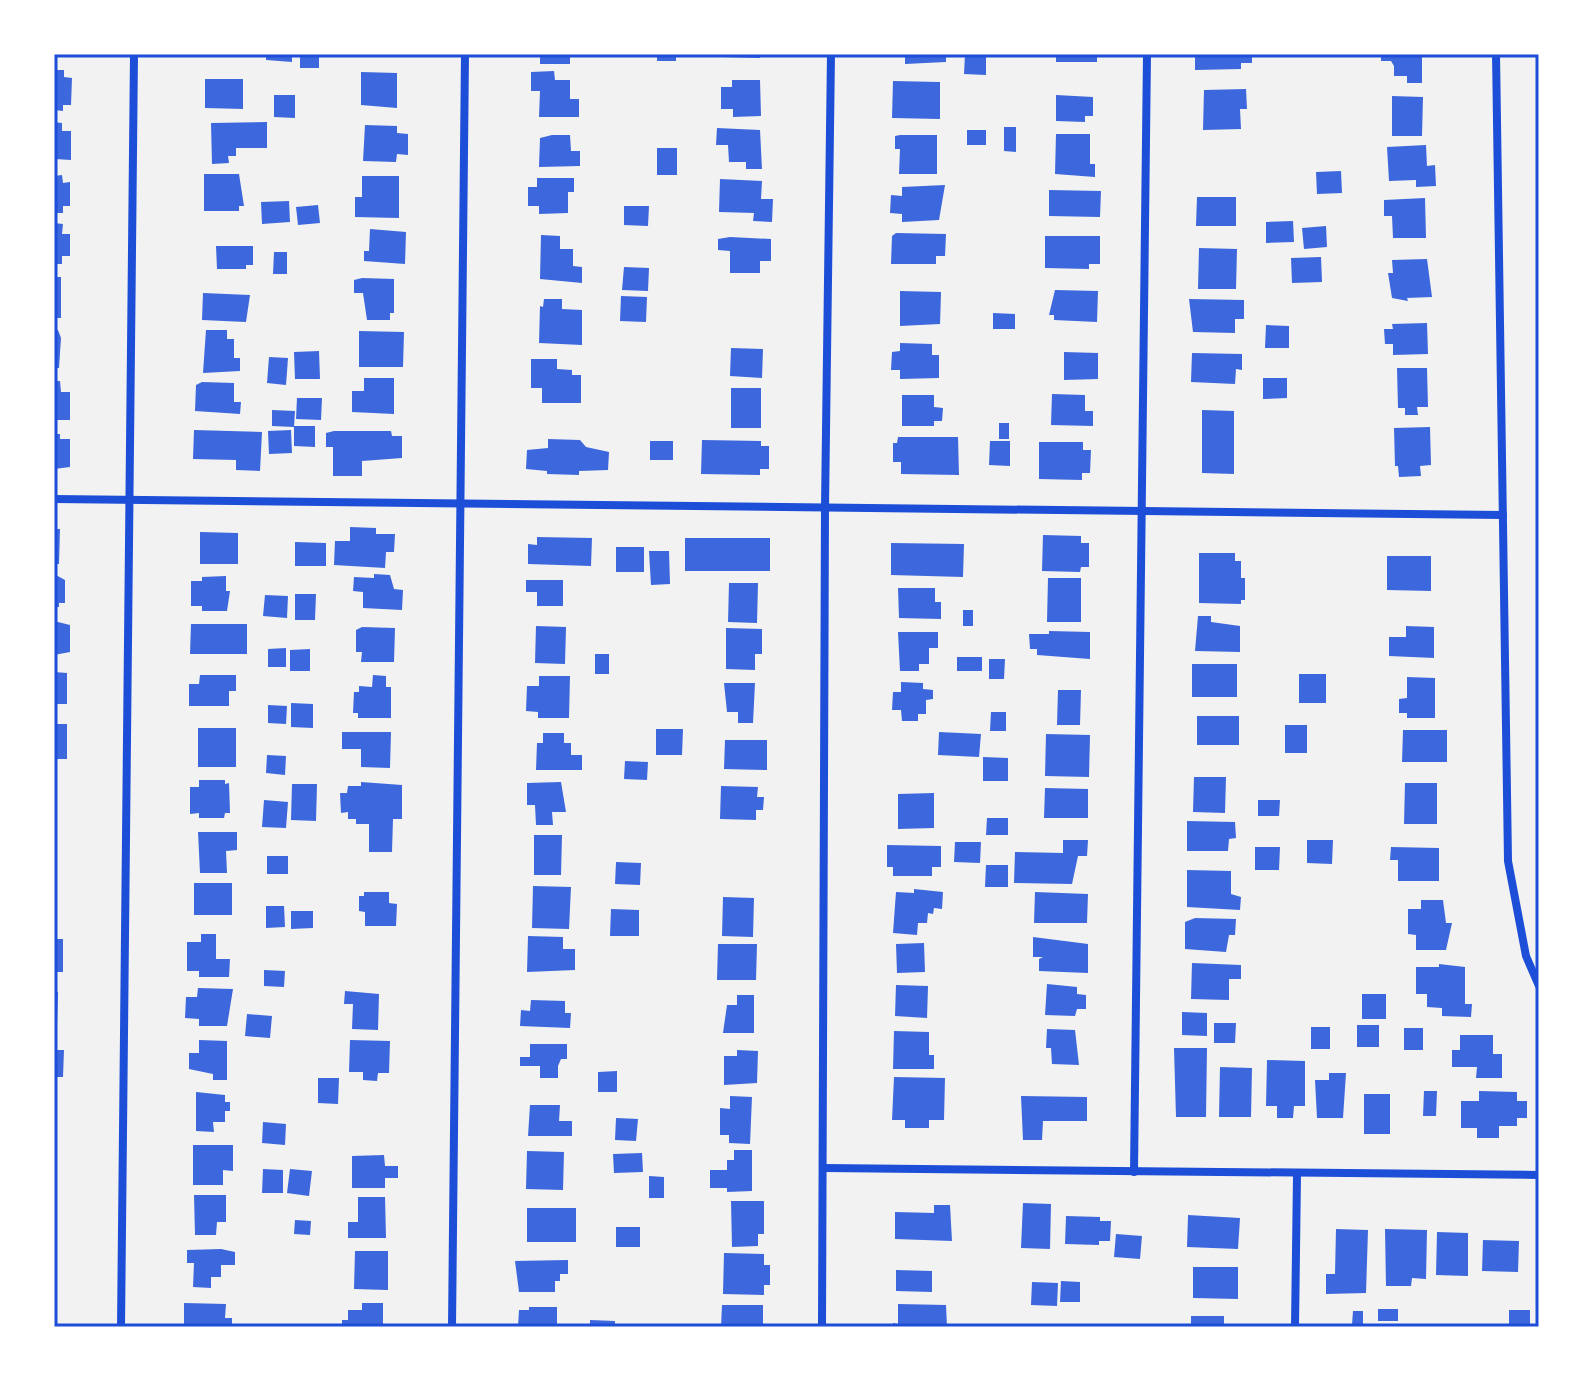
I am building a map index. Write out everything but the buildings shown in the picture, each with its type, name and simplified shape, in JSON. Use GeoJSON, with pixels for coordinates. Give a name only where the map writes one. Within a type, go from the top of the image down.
{"type":"FeatureCollection","features":[{"type":"Feature","properties":{"kind":"street"},"geometry":{"type":"LineString","coordinates":[[121,1327],[134,54]]}},
{"type":"Feature","properties":{"kind":"street"},"geometry":{"type":"LineString","coordinates":[[452,1327],[465,54]]}},
{"type":"Feature","properties":{"kind":"street"},"geometry":{"type":"LineString","coordinates":[[822,1327],[825,506],[831,54]]}},
{"type":"Feature","properties":{"kind":"street"},"geometry":{"type":"LineString","coordinates":[[1134,1172],[1147,54]]}},
{"type":"Feature","properties":{"kind":"street"},"geometry":{"type":"LineString","coordinates":[[1496,54],[1508,861],[1526,956],[1539,986]]}},
{"type":"Feature","properties":{"kind":"street"},"geometry":{"type":"LineString","coordinates":[[54,499],[1503,515]]}},
{"type":"Feature","properties":{"kind":"street"},"geometry":{"type":"LineString","coordinates":[[824,1168],[1539,1175]]}},
{"type":"Feature","properties":{"kind":"street"},"geometry":{"type":"LineString","coordinates":[[1295,1327],[1297,1175]]}}]}
